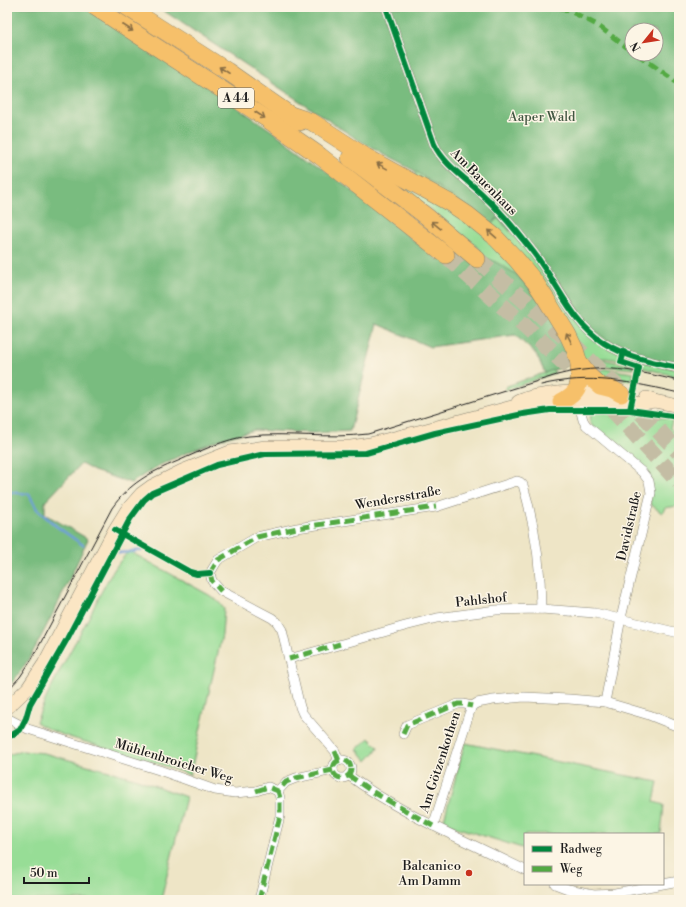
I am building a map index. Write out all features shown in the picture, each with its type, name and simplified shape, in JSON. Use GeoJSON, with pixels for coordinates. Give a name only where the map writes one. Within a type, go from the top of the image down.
{"type":"FeatureCollection","features":[{"type":"Feature","properties":{"kind":"highway","name":"A 44"},"geometry":{"type":"LineString","coordinates":[[95,7],[267,119],[320,156],[446,255]]}},
{"type":"Feature","properties":{"kind":"highway","name":"A 44"},"geometry":{"type":"LineString","coordinates":[[128,7],[291,115],[390,189],[477,259]]}},
{"type":"Feature","properties":{"kind":"highway"},"geometry":{"type":"LineString","coordinates":[[291,115],[312,122],[366,157],[450,203],[468,215],[494,236],[520,263],[546,299],[568,335],[579,362],[594,382],[600,386],[612,389],[621,394]]}},
{"type":"Feature","properties":{"kind":"highway"},"geometry":{"type":"LineString","coordinates":[[561,402],[570,397],[577,398],[579,384],[579,362]]}},
{"type":"Feature","properties":{"kind":"main road"},"geometry":{"type":"LineString","coordinates":[[577,398],[589,392],[596,394],[639,395],[654,401],[679,406]]}},
{"type":"Feature","properties":{"kind":"main road"},"geometry":{"type":"LineString","coordinates":[[512,407],[521,400],[541,395],[641,403],[654,401]]}},
{"type":"Feature","properties":{"kind":"main road"},"geometry":{"type":"LineString","coordinates":[[7,708],[28,688],[36,677],[127,510],[147,490],[160,482],[182,471],[230,452],[266,447],[351,447],[370,444],[512,407],[522,408],[561,402]]}},
{"type":"Feature","properties":{"kind":"street","name":"Am Bauenhaus"},"geometry":{"type":"LineString","coordinates":[[386,7],[431,137],[438,153],[487,198],[517,232],[541,263],[569,308],[587,329],[604,343],[615,349],[652,362],[679,368]]}},
{"type":"Feature","properties":{"kind":"street","name":"Davidstraße"},"geometry":{"type":"LineString","coordinates":[[577,398],[583,420],[586,425],[642,472],[650,486],[651,493],[621,618],[605,702]]}},
{"type":"Feature","properties":{"kind":"street","name":"Wendersstraße"},"geometry":{"type":"LineString","coordinates":[[289,660],[282,630],[278,622],[221,591],[212,581],[210,573],[218,560],[257,537],[297,528],[436,507],[517,481],[523,486],[533,523],[541,609]]}},
{"type":"Feature","properties":{"kind":"street","name":"Pahlshof"},"geometry":{"type":"LineString","coordinates":[[289,660],[437,618],[491,610],[541,609],[595,613],[679,633]]}},
{"type":"Feature","properties":{"kind":"street"},"geometry":{"type":"LineString","coordinates":[[289,660],[303,714],[335,751],[339,760]]}},
{"type":"Feature","properties":{"kind":"street","name":"Am Götzenkothen"},"geometry":{"type":"LineString","coordinates":[[432,826],[472,706],[477,703],[493,700],[524,698],[557,698],[605,702],[648,715],[679,727]]}},
{"type":"Feature","properties":{"kind":"street","name":"Am Götzenkothen"},"geometry":{"type":"LineString","coordinates":[[403,734],[407,725],[452,705],[464,704],[472,706]]}},
{"type":"Feature","properties":{"kind":"street","name":"Mühlenbroicher Weg"},"geometry":{"type":"LineString","coordinates":[[7,718],[28,730],[159,770],[215,790],[235,793],[256,791],[268,787],[278,791]]}},
{"type":"Feature","properties":{"kind":"street"},"geometry":{"type":"LineString","coordinates":[[339,760],[334,765],[333,770],[335,775],[340,778],[348,775]]}},
{"type":"Feature","properties":{"kind":"street"},"geometry":{"type":"LineString","coordinates":[[339,760],[349,764],[350,770],[348,775]]}},
{"type":"Feature","properties":{"kind":"street"},"geometry":{"type":"LineString","coordinates":[[260,900],[280,816],[280,798],[278,791],[286,782],[296,778],[333,770]]}},
{"type":"Feature","properties":{"kind":"street"},"geometry":{"type":"LineString","coordinates":[[348,775],[373,792],[432,826],[524,870]]}},
{"type":"Feature","properties":{"kind":"street"},"geometry":{"type":"LineString","coordinates":[[664,884],[679,881]]}},
{"type":"Feature","properties":{"kind":"street"},"geometry":{"type":"LineString","coordinates":[[558,885],[568,889],[594,894],[615,893],[658,885]]}},
{"type":"Feature","properties":{"kind":"green space"},"geometry":{"type":"Polygon","coordinates":[[[7,7],[83,7],[168,60],[275,133],[348,187],[438,260],[450,246],[494,261],[516,274],[553,315],[574,363],[545,373],[536,354],[515,335],[430,347],[377,324],[350,431],[314,433],[254,430],[218,440],[186,453],[158,466],[131,483],[94,471],[81,464],[45,502],[45,514],[88,539],[37,644],[23,667],[7,688],[7,7]]]}},
{"type":"Feature","properties":{"kind":"green space","name":"Aaper Wald"},"geometry":{"type":"Polygon","coordinates":[[[158,7],[172,7],[176,9],[178,7],[679,7],[679,365],[652,360],[617,347],[580,320],[517,229],[509,230],[498,218],[491,224],[415,171],[352,136],[158,7]]]}},
{"type":"Feature","properties":{"kind":"green space"},"geometry":{"type":"Polygon","coordinates":[[[415,171],[491,224],[498,218],[621,354],[620,360],[605,358],[584,360],[535,278],[416,177],[415,171]]]}},
{"type":"Feature","properties":{"kind":"green space"},"geometry":{"type":"Polygon","coordinates":[[[388,176],[480,228],[553,315],[516,274],[478,256],[481,250],[388,176]]]}},
{"type":"Feature","properties":{"kind":"green space"},"geometry":{"type":"Polygon","coordinates":[[[622,356],[679,370],[679,377],[622,361],[622,356]]]}},
{"type":"Feature","properties":{"kind":"green space"},"geometry":{"type":"Polygon","coordinates":[[[605,360],[635,367],[634,369],[601,366],[588,368],[585,363],[605,360]]]}},
{"type":"Feature","properties":{"kind":"green space"},"geometry":{"type":"Polygon","coordinates":[[[605,369],[634,373],[632,381],[595,378],[590,370],[605,369]]]}},
{"type":"Feature","properties":{"kind":"green space"},"geometry":{"type":"Polygon","coordinates":[[[553,370],[555,373],[505,390],[507,386],[553,370]]]}},
{"type":"Feature","properties":{"kind":"green space"},"geometry":{"type":"Polygon","coordinates":[[[591,412],[638,414],[673,419],[670,428],[679,437],[679,508],[677,506],[665,508],[662,513],[650,504],[650,480],[592,426],[590,421],[591,412]]]}},
{"type":"Feature","properties":{"kind":"green space"},"geometry":{"type":"Polygon","coordinates":[[[129,551],[209,595],[218,601],[224,609],[222,635],[190,775],[65,736],[36,722],[54,682],[106,582],[129,551]]]}},
{"type":"Feature","properties":{"kind":"green space"},"geometry":{"type":"Polygon","coordinates":[[[369,738],[378,747],[367,761],[357,749],[369,738]]]}},
{"type":"Feature","properties":{"kind":"green space"},"geometry":{"type":"Polygon","coordinates":[[[465,743],[658,782],[654,802],[664,805],[661,833],[524,833],[524,850],[522,848],[443,823],[465,743]]]}},
{"type":"Feature","properties":{"kind":"green space"},"geometry":{"type":"Polygon","coordinates":[[[22,751],[44,753],[134,778],[186,797],[161,900],[7,900],[7,755],[22,751]]]}},
{"type":"Feature","properties":{"kind":"waterway"},"geometry":{"type":"LineString","coordinates":[[9,492],[29,494],[37,509],[56,526],[83,545]]}},
{"type":"Feature","properties":{"kind":"waterway"},"geometry":{"type":"LineString","coordinates":[[119,553],[142,550]]}},
{"type":"Feature","properties":{"kind":"tunnel"},"geometry":{"type":"LineString","coordinates":[[446,255],[603,399],[679,482]]}},
{"type":"Feature","properties":{"kind":"tunnel"},"geometry":{"type":"LineString","coordinates":[[477,259],[546,319],[616,386],[679,452]]}},
{"type":"Feature","properties":{"kind":"tram line"},"geometry":{"type":"LineString","coordinates":[[7,691],[20,677],[32,659],[112,508],[133,485],[168,465],[204,449],[249,436],[339,436],[368,434],[574,371],[589,369],[618,369],[679,381]]}},
{"type":"Feature","properties":{"kind":"tram line"},"geometry":{"type":"LineString","coordinates":[[541,385],[559,381],[594,379],[627,382],[679,393]]}},
{"type":"Feature","properties":{"kind":"marked path"},"geometry":{"type":"LineString","coordinates":[[559,7],[597,25],[624,45]]}},
{"type":"Feature","properties":{"kind":"marked path"},"geometry":{"type":"LineString","coordinates":[[648,62],[679,84]]}},
{"type":"Feature","properties":{"kind":"marked path"},"geometry":{"type":"LineString","coordinates":[[210,573],[218,560],[257,537],[297,528],[436,507]]}},
{"type":"Feature","properties":{"kind":"marked path"},"geometry":{"type":"LineString","coordinates":[[210,573],[212,581],[221,591]]}},
{"type":"Feature","properties":{"kind":"marked path"},"geometry":{"type":"LineString","coordinates":[[289,659],[340,644]]}},
{"type":"Feature","properties":{"kind":"marked path"},"geometry":{"type":"LineString","coordinates":[[403,734],[407,725],[458,704],[472,706]]}},
{"type":"Feature","properties":{"kind":"marked path"},"geometry":{"type":"LineString","coordinates":[[335,751],[339,761]]}},
{"type":"Feature","properties":{"kind":"marked path"},"geometry":{"type":"LineString","coordinates":[[342,760],[348,763],[351,769],[348,775],[342,778],[336,775],[333,769],[336,763],[342,760]]}},
{"type":"Feature","properties":{"kind":"marked path"},"geometry":{"type":"LineString","coordinates":[[256,791],[268,787],[278,791],[286,782],[296,778],[333,770]]}},
{"type":"Feature","properties":{"kind":"marked path"},"geometry":{"type":"LineString","coordinates":[[348,775],[373,792],[433,826]]}},
{"type":"Feature","properties":{"kind":"marked path"},"geometry":{"type":"LineString","coordinates":[[259,900],[280,816],[280,798],[278,791]]}},
{"type":"Feature","properties":{"kind":"cycle path"},"geometry":{"type":"LineString","coordinates":[[386,7],[434,144],[444,160],[498,210],[538,259],[576,317],[594,335],[604,343],[631,356],[650,362],[679,368]]}},
{"type":"Feature","properties":{"kind":"cycle path"},"geometry":{"type":"LineString","coordinates":[[624,352],[621,362],[639,368],[630,410]]}},
{"type":"Feature","properties":{"kind":"cycle path"},"geometry":{"type":"LineString","coordinates":[[7,738],[20,730],[26,718],[30,704],[67,639],[130,519],[144,500],[152,493],[217,465],[265,454],[366,453],[435,433],[523,414],[550,410],[630,410],[679,417]]}},
{"type":"Feature","properties":{"kind":"cycle path"},"geometry":{"type":"LineString","coordinates":[[115,530],[190,572],[197,574],[210,573]]}},
{"type":"Feature","properties":{"kind":"place","name":"Balcanico Am Damm"},"geometry":{"type":"Point","coordinates":[469,873]}}]}
